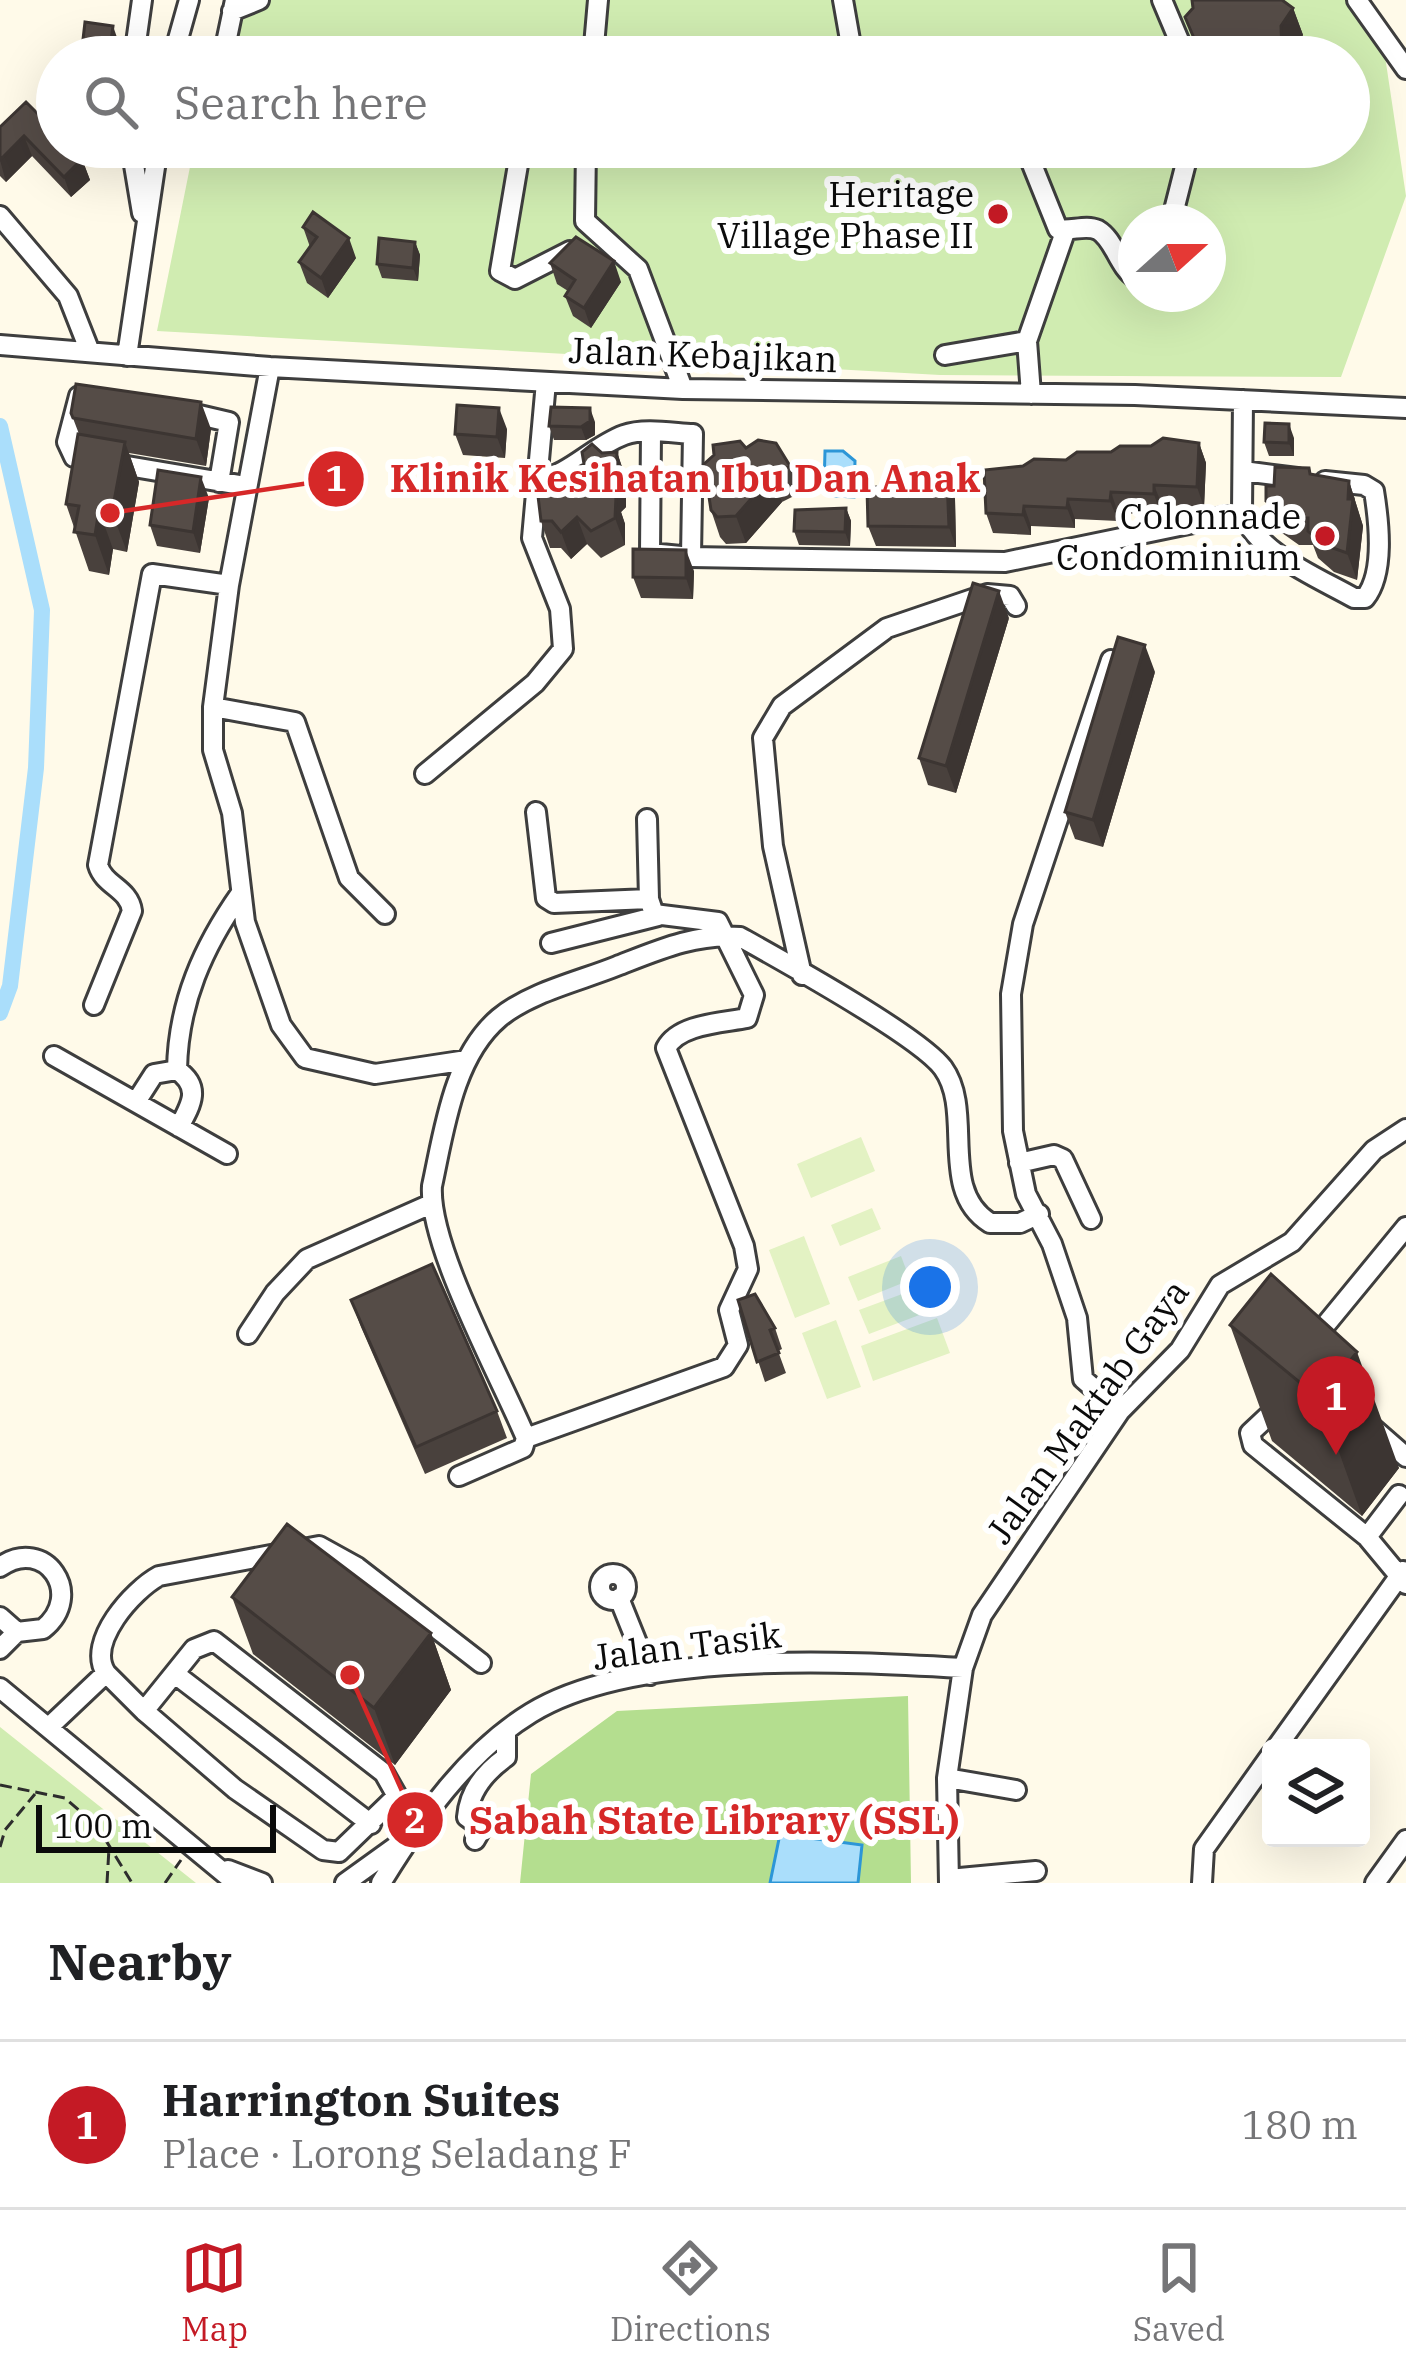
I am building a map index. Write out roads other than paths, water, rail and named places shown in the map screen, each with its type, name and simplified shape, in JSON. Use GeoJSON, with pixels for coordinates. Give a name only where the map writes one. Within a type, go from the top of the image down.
{"type":"FeatureCollection","features":[{"type":"Feature","properties":{"kind":"street"},"geometry":{"type":"LineString","coordinates":[[137,36],[142,0]]}},
{"type":"Feature","properties":{"kind":"street"},"geometry":{"type":"LineString","coordinates":[[179,36],[189,0]]}},
{"type":"Feature","properties":{"kind":"street"},"geometry":{"type":"LineString","coordinates":[[228,36],[234,6],[259,0]]}},
{"type":"Feature","properties":{"kind":"street"},"geometry":{"type":"LineString","coordinates":[[594,36],[598,0]]}},
{"type":"Feature","properties":{"kind":"street"},"geometry":{"type":"LineString","coordinates":[[843,0],[849,36]]}},
{"type":"Feature","properties":{"kind":"street"},"geometry":{"type":"LineString","coordinates":[[1162,0],[1177,36]]}},
{"type":"Feature","properties":{"kind":"street"},"geometry":{"type":"LineString","coordinates":[[1357,0],[1383,43],[1406,69]]}},
{"type":"Feature","properties":{"kind":"street"},"geometry":{"type":"LineString","coordinates":[[1383,43],[1406,43]]}},
{"type":"Feature","properties":{"kind":"street"},"geometry":{"type":"LineString","coordinates":[[135,168],[145,228]]}},
{"type":"Feature","properties":{"kind":"street"},"geometry":{"type":"LineString","coordinates":[[127,356],[155,168]]}},
{"type":"Feature","properties":{"kind":"street"},"geometry":{"type":"LineString","coordinates":[[518,168],[513,212],[499,261],[504,276],[515,279],[556,260],[593,233]]}},
{"type":"Feature","properties":{"kind":"street"},"geometry":{"type":"LineString","coordinates":[[585,168],[582,207],[593,233],[638,269],[683,389]]}},
{"type":"Feature","properties":{"kind":"street"},"geometry":{"type":"LineString","coordinates":[[1032,168],[1058,229],[1093,228],[1104,233],[1118,262]]}},
{"type":"Feature","properties":{"kind":"street"},"geometry":{"type":"LineString","coordinates":[[1176,204],[1185,168]]}},
{"type":"Feature","properties":{"kind":"street"},"geometry":{"type":"LineString","coordinates":[[0,216],[68,296],[90,352]]}},
{"type":"Feature","properties":{"kind":"street"},"geometry":{"type":"LineString","coordinates":[[1030,394],[1027,341],[1065,232]]}},
{"type":"Feature","properties":{"kind":"street"},"geometry":{"type":"LineString","coordinates":[[945,355],[1027,341]]}},
{"type":"Feature","properties":{"kind":"street","name":"Jalan Kebajikan"},"geometry":{"type":"LineString","coordinates":[[0,345],[270,368],[683,389],[1030,394],[1406,408]]}},
{"type":"Feature","properties":{"kind":"street"},"geometry":{"type":"LineString","coordinates":[[270,368],[229,585],[213,707],[213,750],[232,813],[249,936],[281,1025],[304,1058],[375,1074],[467,1060]]}},
{"type":"Feature","properties":{"kind":"street"},"geometry":{"type":"LineString","coordinates":[[425,773],[535,683],[563,649],[560,609],[532,538],[546,382]]}},
{"type":"Feature","properties":{"kind":"street"},"geometry":{"type":"LineString","coordinates":[[108,398],[85,394],[74,400],[67,442],[74,458],[246,486]]}},
{"type":"Feature","properties":{"kind":"street"},"geometry":{"type":"LineString","coordinates":[[1243,400],[1242,512],[1257,536],[1354,598],[1369,595],[1379,536],[1372,488],[1243,471]]}},
{"type":"Feature","properties":{"kind":"street"},"geometry":{"type":"LineString","coordinates":[[154,406],[229,422],[220,482]]}},
{"type":"Feature","properties":{"kind":"street"},"geometry":{"type":"LineString","coordinates":[[651,432],[650,553],[1005,562],[1242,512]]}},
{"type":"Feature","properties":{"kind":"street"},"geometry":{"type":"LineString","coordinates":[[537,481],[587,460],[624,435],[693,434],[691,557]]}},
{"type":"Feature","properties":{"kind":"street"},"geometry":{"type":"LineString","coordinates":[[94,1006],[132,910],[128,897],[104,880],[98,865],[152,574],[229,585]]}},
{"type":"Feature","properties":{"kind":"street"},"geometry":{"type":"LineString","coordinates":[[802,975],[773,846],[763,738],[782,706],[887,628],[987,594],[1010,596],[1016,606]]}},
{"type":"Feature","properties":{"kind":"street"},"geometry":{"type":"LineString","coordinates":[[1111,660],[1023,924],[1011,994],[1013,1131],[1026,1194],[1039,1214],[1077,1318],[1083,1379],[1120,1412]]}},
{"type":"Feature","properties":{"kind":"street"},"geometry":{"type":"LineString","coordinates":[[213,707],[296,722],[350,878],[385,914]]}},
{"type":"Feature","properties":{"kind":"street"},"geometry":{"type":"LineString","coordinates":[[526,1438],[724,1367],[738,1345],[729,1310],[748,1269],[744,1246],[666,1048],[683,1032],[746,1018],[753,1010],[754,995],[728,936],[713,919],[653,908],[554,903],[546,898],[536,812]]}},
{"type":"Feature","properties":{"kind":"street"},"geometry":{"type":"LineString","coordinates":[[647,819],[653,908]]}},
{"type":"Feature","properties":{"kind":"street"},"geometry":{"type":"LineString","coordinates":[[177,1070],[178,1028],[200,958],[242,893]]}},
{"type":"Feature","properties":{"kind":"street"},"geometry":{"type":"LineString","coordinates":[[551,943],[653,908]]}},
{"type":"Feature","properties":{"kind":"street"},"geometry":{"type":"LineString","coordinates":[[459,1476],[523,1448],[526,1438],[431,1204],[441,1145],[467,1060],[499,1018],[545,994],[666,946],[740,937],[926,1048],[954,1086],[963,1180],[981,1217],[990,1223],[1020,1223],[1039,1214]]}},
{"type":"Feature","properties":{"kind":"street"},"geometry":{"type":"LineString","coordinates":[[54,1056],[227,1154]]}},
{"type":"Feature","properties":{"kind":"street"},"geometry":{"type":"LineString","coordinates":[[136,1102],[154,1074],[177,1070]]}},
{"type":"Feature","properties":{"kind":"street"},"geometry":{"type":"LineString","coordinates":[[177,1070],[190,1081],[194,1096],[179,1127]]}},
{"type":"Feature","properties":{"kind":"street","name":"Jalan Maktab Gaya"},"geometry":{"type":"LineString","coordinates":[[949,1881],[947,1778],[963,1668],[989,1604],[1120,1412],[1180,1351],[1220,1285],[1292,1242],[1374,1150],[1406,1129]]}},
{"type":"Feature","properties":{"kind":"street"},"geometry":{"type":"LineString","coordinates":[[1019,1162],[1054,1155],[1063,1159],[1091,1219]]}},
{"type":"Feature","properties":{"kind":"street"},"geometry":{"type":"LineString","coordinates":[[248,1334],[275,1293],[307,1259],[431,1204]]}},
{"type":"Feature","properties":{"kind":"street"},"geometry":{"type":"LineString","coordinates":[[1298,1358],[1406,1227]]}},
{"type":"Feature","properties":{"kind":"street"},"geometry":{"type":"LineString","coordinates":[[433,1274],[452,1265]]}},
{"type":"Feature","properties":{"kind":"street"},"geometry":{"type":"LineString","coordinates":[[1283,1739],[1403,1576],[1366,1537],[1250,1440],[1250,1433],[1297,1389]]}},
{"type":"Feature","properties":{"kind":"street"},"geometry":{"type":"LineString","coordinates":[[1359,1415],[1406,1457]]}},
{"type":"Feature","properties":{"kind":"street"},"geometry":{"type":"LineString","coordinates":[[1366,1537],[1400,1495]]}},
{"type":"Feature","properties":{"kind":"street"},"geometry":{"type":"LineString","coordinates":[[144,1711],[194,1649],[214,1641],[396,1786],[397,1796],[340,1852],[307,1843],[144,1711],[106,1673],[99,1653],[104,1639],[144,1584],[159,1576],[319,1546],[357,1567],[481,1663]]}},
{"type":"Feature","properties":{"kind":"street"},"geometry":{"type":"LineString","coordinates":[[0,1567],[34,1558],[56,1571],[62,1583],[61,1609],[54,1621],[31,1633],[17,1632],[0,1617]]}},
{"type":"Feature","properties":{"kind":"street"},"geometry":{"type":"LineString","coordinates":[[619,1598],[650,1675]]}},
{"type":"Feature","properties":{"kind":"street"},"geometry":{"type":"LineString","coordinates":[[0,1649],[17,1632]]}},
{"type":"Feature","properties":{"kind":"street","name":"Jalan Tasik"},"geometry":{"type":"LineString","coordinates":[[346,1883],[406,1840],[506,1732],[574,1692],[650,1675],[859,1662],[963,1668]]}},
{"type":"Feature","properties":{"kind":"street"},"geometry":{"type":"LineString","coordinates":[[50,1726],[106,1673]]}},
{"type":"Feature","properties":{"kind":"street"},"geometry":{"type":"LineString","coordinates":[[175,1674],[371,1824]]}},
{"type":"Feature","properties":{"kind":"street"},"geometry":{"type":"LineString","coordinates":[[0,1688],[230,1876],[262,1883]]}},
{"type":"Feature","properties":{"kind":"street"},"geometry":{"type":"LineString","coordinates":[[475,1840],[482,1828],[467,1817],[470,1798],[490,1768],[506,1757],[506,1732]]}},
{"type":"Feature","properties":{"kind":"street"},"geometry":{"type":"LineString","coordinates":[[1202,1883],[1204,1849],[1262,1768]]}},
{"type":"Feature","properties":{"kind":"street"},"geometry":{"type":"LineString","coordinates":[[947,1778],[1016,1790]]}},
{"type":"Feature","properties":{"kind":"street","name":"Jalan Tasik"},"geometry":{"type":"LineString","coordinates":[[380,1883],[406,1840]]}},
{"type":"Feature","properties":{"kind":"street"},"geometry":{"type":"LineString","coordinates":[[1375,1883],[1406,1840]]}},
{"type":"Feature","properties":{"kind":"street"},"geometry":{"type":"LineString","coordinates":[[949,1881],[1036,1871]]}},
{"type":"Feature","properties":{"kind":"water"},"geometry":{"type":"Polygon","coordinates":[[[825,451],[843,451],[855,461],[854,497],[833,496],[824,487],[825,451]]]}},
{"type":"Feature","properties":{"kind":"water"},"geometry":{"type":"Polygon","coordinates":[[[780,1834],[862,1845],[858,1883],[770,1883],[780,1834]]]}},
{"type":"Feature","properties":{"kind":"waterway"},"geometry":{"type":"LineString","coordinates":[[0,426],[42,610],[36,768],[10,986],[0,1013]]}},
{"type":"Feature","properties":{"kind":"place","name":"Heritage Village Phase II"},"geometry":{"type":"Point","coordinates":[998,214]}},
{"type":"Feature","properties":{"kind":"place","name":"Klinik Kesihatan Ibu Dan Anak"},"geometry":{"type":"Point","coordinates":[110,513]}},
{"type":"Feature","properties":{"kind":"place","name":"Colonnade Condominium"},"geometry":{"type":"Point","coordinates":[1325,536]}},
{"type":"Feature","properties":{"kind":"place","name":"Harrington Suites"},"geometry":{"type":"Point","coordinates":[1336,1455]}},
{"type":"Feature","properties":{"kind":"place","name":"Sabah State Library (SSL)"},"geometry":{"type":"Point","coordinates":[350,1675]}}]}
